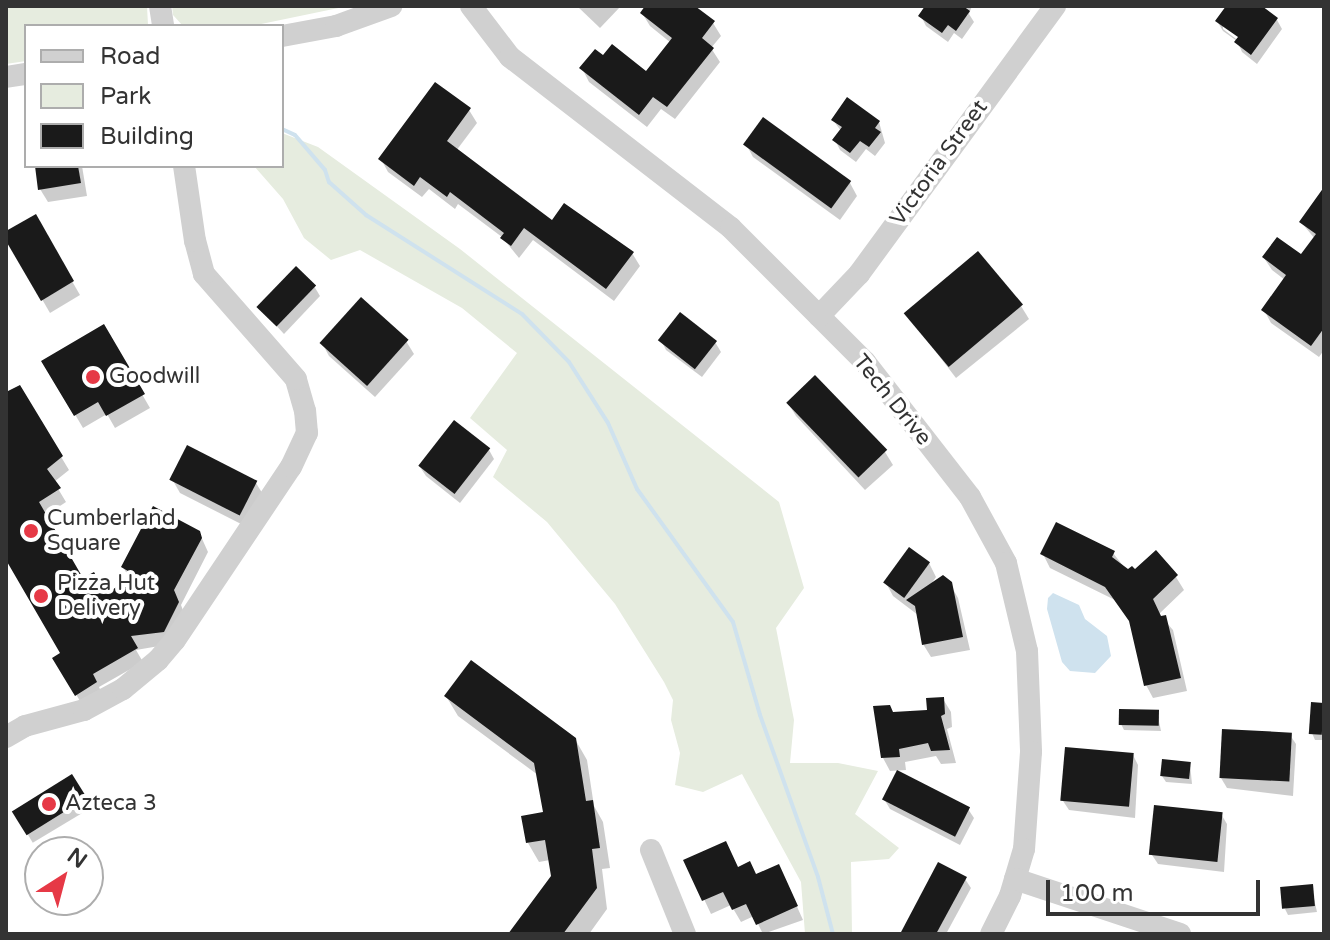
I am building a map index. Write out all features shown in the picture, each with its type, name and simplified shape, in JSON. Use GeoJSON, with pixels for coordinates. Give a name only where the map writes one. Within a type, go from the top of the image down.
{"type":"FeatureCollection","features":[{"type":"Feature","properties":{"kind":"street"},"geometry":{"type":"LineString","coordinates":[[284,36],[351,22],[391,6]]}},
{"type":"Feature","properties":{"kind":"street","name":"Tech Drive"},"geometry":{"type":"LineString","coordinates":[[471,6],[510,57],[721,220],[819,316],[865,362],[970,497],[1006,563],[1027,651],[1031,752],[1024,849],[1015,879],[991,934]]}},
{"type":"Feature","properties":{"kind":"street","name":"Victoria Street"},"geometry":{"type":"LineString","coordinates":[[819,316],[859,274],[1055,6]]}},
{"type":"Feature","properties":{"kind":"street"},"geometry":{"type":"LineString","coordinates":[[6,737],[25,726],[84,710],[123,689],[158,660],[175,640],[304,441],[305,411],[296,379],[204,274],[195,241],[184,168]]}},
{"type":"Feature","properties":{"kind":"street"},"geometry":{"type":"LineString","coordinates":[[651,850],[685,934]]}},
{"type":"Feature","properties":{"kind":"street"},"geometry":{"type":"LineString","coordinates":[[1015,879],[1180,934]]}},
{"type":"Feature","properties":{"kind":"green space"},"geometry":{"type":"Polygon","coordinates":[[[6,6],[147,6],[148,24],[24,24],[24,61],[6,64],[6,6]]]}},
{"type":"Feature","properties":{"kind":"green space"},"geometry":{"type":"Polygon","coordinates":[[[172,6],[348,6],[262,24],[181,24],[173,15],[172,6]]]}},
{"type":"Feature","properties":{"kind":"green space"},"geometry":{"type":"Polygon","coordinates":[[[284,134],[318,147],[460,249],[779,502],[804,588],[776,628],[794,720],[790,763],[838,763],[878,771],[855,814],[899,848],[889,859],[851,862],[852,934],[805,934],[801,882],[742,774],[703,792],[675,785],[680,753],[671,720],[673,700],[664,682],[615,604],[547,522],[493,477],[507,450],[470,418],[517,353],[462,308],[360,250],[331,260],[304,238],[283,199],[256,168],[284,168],[284,134]]]}},
{"type":"Feature","properties":{"kind":"water"},"geometry":{"type":"Polygon","coordinates":[[[1053,593],[1079,605],[1085,619],[1107,636],[1111,656],[1095,673],[1070,671],[1062,662],[1047,609],[1048,598],[1053,593]]]}},
{"type":"Feature","properties":{"kind":"building"},"geometry":{"type":"Polygon","coordinates":[[[645,6],[695,6],[715,21],[702,38],[714,48],[667,107],[653,97],[639,115],[579,68],[595,49],[603,55],[612,44],[646,71],[672,38],[640,13],[645,6]]]}},
{"type":"Feature","properties":{"kind":"building"},"geometry":{"type":"Polygon","coordinates":[[[925,6],[963,6],[970,11],[956,31],[948,25],[942,33],[918,16],[925,6]]]}},
{"type":"Feature","properties":{"kind":"building"},"geometry":{"type":"Polygon","coordinates":[[[1226,6],[1262,6],[1278,18],[1251,55],[1234,42],[1238,37],[1215,21],[1226,6]]]}},
{"type":"Feature","properties":{"kind":"building"},"geometry":{"type":"Polygon","coordinates":[[[435,82],[471,108],[447,141],[552,220],[564,203],[634,252],[606,289],[524,228],[511,246],[500,238],[504,233],[450,192],[447,197],[420,177],[414,186],[378,159],[435,82]]]}},
{"type":"Feature","properties":{"kind":"building"},"geometry":{"type":"Polygon","coordinates":[[[847,97],[880,121],[875,128],[881,132],[869,147],[860,141],[850,153],[832,140],[842,127],[831,120],[847,97]]]}},
{"type":"Feature","properties":{"kind":"building"},"geometry":{"type":"Polygon","coordinates":[[[763,117],[851,181],[831,209],[743,145],[763,117]]]}},
{"type":"Feature","properties":{"kind":"building"},"geometry":{"type":"Polygon","coordinates":[[[35,168],[78,168],[81,183],[38,190],[35,168]]]}},
{"type":"Feature","properties":{"kind":"building"},"geometry":{"type":"Polygon","coordinates":[[[1324,187],[1324,328],[1311,346],[1261,310],[1286,275],[1262,257],[1277,237],[1301,254],[1316,234],[1299,222],[1324,187]]]}},
{"type":"Feature","properties":{"kind":"building"},"geometry":{"type":"Polygon","coordinates":[[[36,214],[74,281],[41,301],[6,241],[6,231],[36,214]]]}},
{"type":"Feature","properties":{"kind":"building"},"geometry":{"type":"Polygon","coordinates":[[[978,251],[1023,305],[949,367],[904,313],[978,251]]]}},
{"type":"Feature","properties":{"kind":"building"},"geometry":{"type":"Polygon","coordinates":[[[296,266],[316,285],[277,326],[256,307],[296,266]]]}},
{"type":"Feature","properties":{"kind":"building"},"geometry":{"type":"Polygon","coordinates":[[[361,297],[409,340],[367,386],[320,343],[361,297]]]}},
{"type":"Feature","properties":{"kind":"building"},"geometry":{"type":"Polygon","coordinates":[[[680,312],[717,341],[695,369],[658,340],[680,312]]]}},
{"type":"Feature","properties":{"kind":"building","name":"Goodwill"},"geometry":{"type":"Polygon","coordinates":[[[104,324],[145,394],[106,416],[98,402],[74,416],[41,361],[104,324]]]}},
{"type":"Feature","properties":{"kind":"building"},"geometry":{"type":"Polygon","coordinates":[[[815,375],[887,450],[858,478],[786,403],[815,375]]]}},
{"type":"Feature","properties":{"kind":"building","name":"Cumberland Square"},"geometry":{"type":"Polygon","coordinates":[[[20,385],[63,456],[47,469],[61,488],[39,502],[83,578],[94,572],[107,594],[133,574],[121,567],[153,506],[200,531],[202,538],[174,590],[179,602],[164,632],[131,636],[138,648],[93,674],[97,682],[75,696],[52,658],[60,653],[6,560],[6,392],[20,385]]]}},
{"type":"Feature","properties":{"kind":"building"},"geometry":{"type":"Polygon","coordinates":[[[454,420],[490,448],[455,494],[418,466],[454,420]]]}},
{"type":"Feature","properties":{"kind":"building"},"geometry":{"type":"Polygon","coordinates":[[[187,445],[257,481],[240,516],[169,480],[187,445]]]}},
{"type":"Feature","properties":{"kind":"building"},"geometry":{"type":"Polygon","coordinates":[[[1056,522],[1115,551],[1112,557],[1128,569],[1132,566],[1135,569],[1156,550],[1178,575],[1153,599],[1161,616],[1166,615],[1181,678],[1144,686],[1129,621],[1105,587],[1040,554],[1056,522]]]}},
{"type":"Feature","properties":{"kind":"building"},"geometry":{"type":"Polygon","coordinates":[[[909,547],[930,562],[904,598],[883,583],[909,547]]]}},
{"type":"Feature","properties":{"kind":"building"},"geometry":{"type":"Polygon","coordinates":[[[943,575],[952,582],[963,637],[922,645],[915,606],[906,600],[943,575]]]}},
{"type":"Feature","properties":{"kind":"building"},"geometry":{"type":"Polygon","coordinates":[[[471,660],[576,738],[586,801],[593,800],[600,848],[592,849],[597,888],[563,934],[508,934],[551,876],[545,840],[526,843],[521,816],[543,812],[534,763],[444,696],[471,660]]]}},
{"type":"Feature","properties":{"kind":"building"},"geometry":{"type":"Polygon","coordinates":[[[944,697],[945,714],[941,716],[950,750],[931,751],[928,743],[899,749],[900,757],[881,758],[873,706],[890,705],[893,712],[927,710],[926,698],[944,697]]]}},
{"type":"Feature","properties":{"kind":"building"},"geometry":{"type":"Polygon","coordinates":[[[1311,702],[1324,703],[1322,735],[1309,734],[1311,702]]]}},
{"type":"Feature","properties":{"kind":"building"},"geometry":{"type":"Polygon","coordinates":[[[1119,709],[1159,710],[1159,726],[1119,725],[1119,709]]]}},
{"type":"Feature","properties":{"kind":"building"},"geometry":{"type":"Polygon","coordinates":[[[1222,729],[1292,733],[1289,782],[1219,778],[1222,729]]]}},
{"type":"Feature","properties":{"kind":"building"},"geometry":{"type":"Polygon","coordinates":[[[1065,747],[1134,753],[1129,807],[1060,801],[1065,747]]]}},
{"type":"Feature","properties":{"kind":"building"},"geometry":{"type":"Polygon","coordinates":[[[1162,759],[1191,762],[1189,779],[1160,776],[1162,759]]]}},
{"type":"Feature","properties":{"kind":"building"},"geometry":{"type":"Polygon","coordinates":[[[897,770],[970,807],[955,837],[882,799],[897,770]]]}},
{"type":"Feature","properties":{"kind":"building","name":"Azteca 3"},"geometry":{"type":"Polygon","coordinates":[[[72,774],[87,798],[27,835],[12,812],[72,774]]]}},
{"type":"Feature","properties":{"kind":"building"},"geometry":{"type":"Polygon","coordinates":[[[1154,805],[1223,812],[1217,862],[1149,855],[1154,805]]]}},
{"type":"Feature","properties":{"kind":"building"},"geometry":{"type":"Polygon","coordinates":[[[726,841],[738,867],[750,861],[756,874],[779,864],[798,906],[756,925],[746,904],[732,910],[723,892],[702,901],[683,860],[726,841]]]}},
{"type":"Feature","properties":{"kind":"building"},"geometry":{"type":"Polygon","coordinates":[[[938,862],[967,877],[936,934],[900,934],[938,862]]]}},
{"type":"Feature","properties":{"kind":"building"},"geometry":{"type":"Polygon","coordinates":[[[1313,884],[1315,906],[1282,909],[1280,887],[1313,884]]]}},
{"type":"Feature","properties":{"kind":"waterway"},"geometry":{"type":"LineString","coordinates":[[284,130],[295,135],[325,170],[329,182],[366,215],[522,314],[569,362],[608,423],[637,489],[733,622],[760,715],[818,877],[833,934]]}},
{"type":"Feature","properties":{"kind":"place","name":"Goodwill"},"geometry":{"type":"Point","coordinates":[93,377]}},
{"type":"Feature","properties":{"kind":"place","name":"Cumberland Square"},"geometry":{"type":"Point","coordinates":[31,531]}},
{"type":"Feature","properties":{"kind":"place","name":"Pizza Hut Delivery"},"geometry":{"type":"Point","coordinates":[41,596]}},
{"type":"Feature","properties":{"kind":"place","name":"Azteca 3"},"geometry":{"type":"Point","coordinates":[49,804]}}]}
